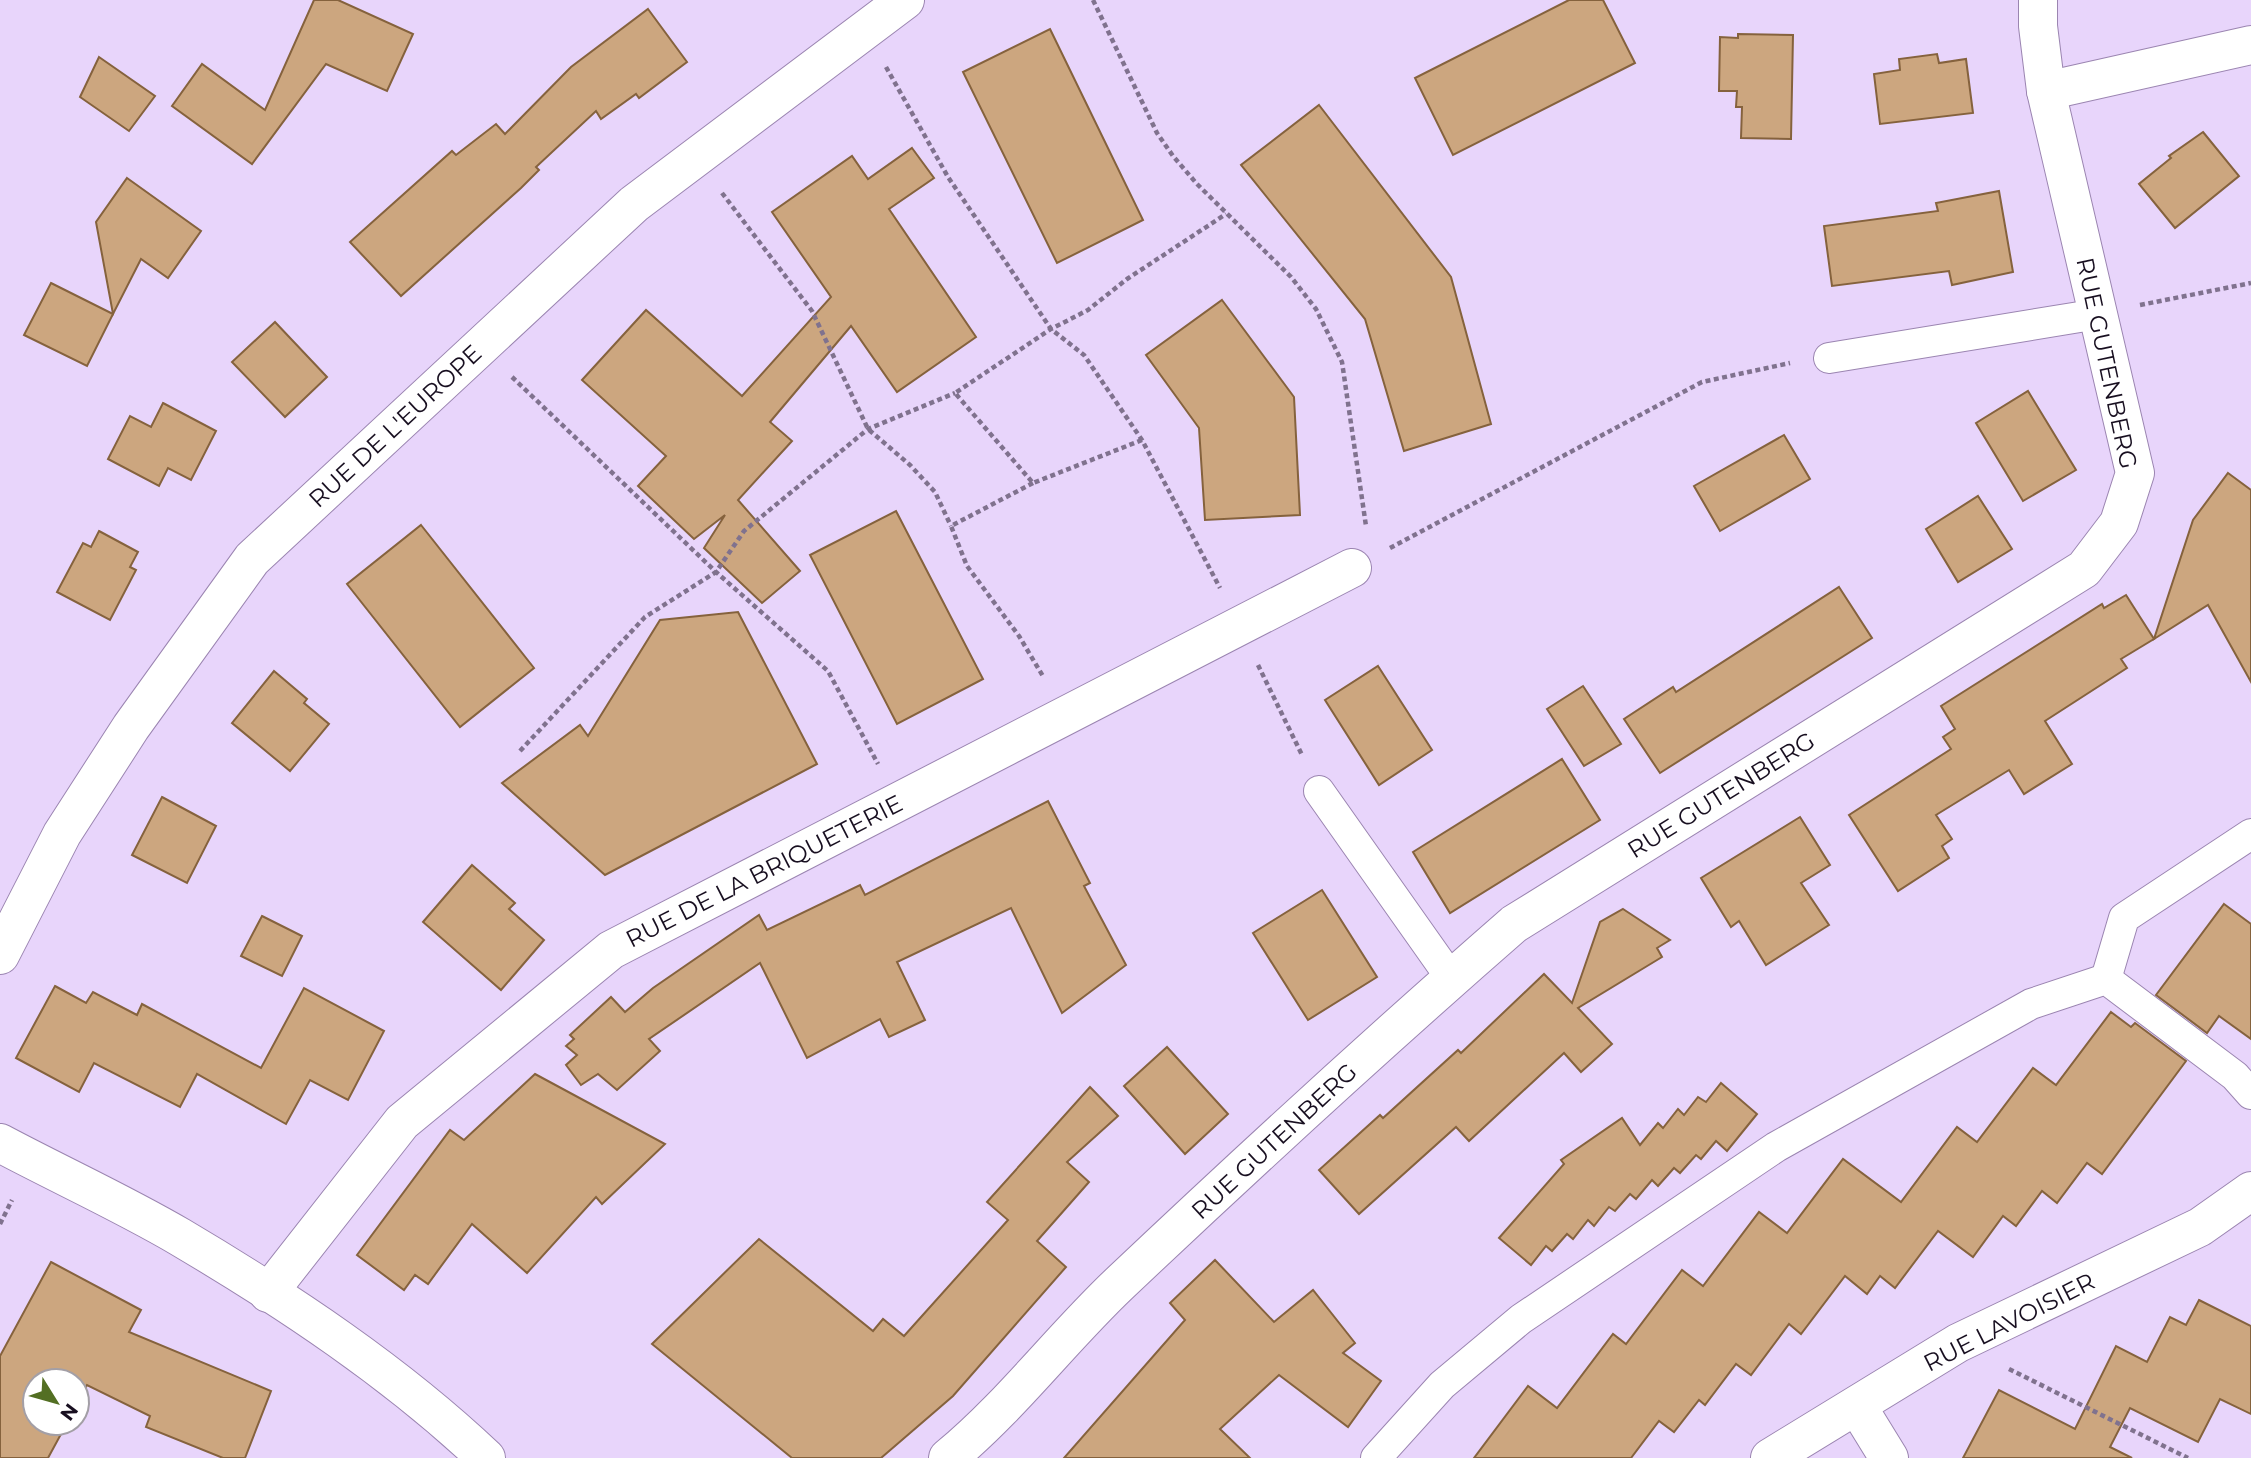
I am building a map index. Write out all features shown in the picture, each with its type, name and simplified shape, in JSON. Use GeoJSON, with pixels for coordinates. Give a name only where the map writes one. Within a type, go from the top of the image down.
{"type":"FeatureCollection","features":[{"type":"Feature","properties":{"kind":"street","name":"RUE DE L'EUROPE"},"geometry":{"type":"LineString","coordinates":[[0,955],[62,834],[131,727],[252,559],[634,205],[905,0]]}},
{"type":"Feature","properties":{"kind":"street","name":"RUE GUTENBERG"},"geometry":{"type":"LineString","coordinates":[[948,1458],[987,1426],[1116,1287],[1451,978],[1514,924],[2084,569],[2119,523],[2135,472],[2046,91],[2038,26],[2038,0]]}},
{"type":"Feature","properties":{"kind":"street"},"geometry":{"type":"LineString","coordinates":[[2046,91],[2251,44]]}},
{"type":"Feature","properties":{"kind":"street","name":"RUE DE LA BRIQUETERIE"},"geometry":{"type":"LineString","coordinates":[[268,1293],[402,1122],[611,950],[1361,563]]}},
{"type":"Feature","properties":{"kind":"street"},"geometry":{"type":"LineString","coordinates":[[0,1143],[177,1236],[268,1293],[369,1361],[486,1458]]}},
{"type":"Feature","properties":{"kind":"street","name":"RUE LAVOISIER"},"geometry":{"type":"LineString","coordinates":[[1770,1458],[1958,1343],[2200,1227],[2251,1191]]}},
{"type":"Feature","properties":{"kind":"street"},"geometry":{"type":"LineString","coordinates":[[1857,1406],[1889,1458]]}},
{"type":"Feature","properties":{"kind":"lane"},"geometry":{"type":"LineString","coordinates":[[1829,358],[2098,314]]}},
{"type":"Feature","properties":{"kind":"lane"},"geometry":{"type":"LineString","coordinates":[[1319,791],[1451,978]]}},
{"type":"Feature","properties":{"kind":"lane"},"geometry":{"type":"LineString","coordinates":[[2106,979],[2123,918],[2251,834]]}},
{"type":"Feature","properties":{"kind":"lane"},"geometry":{"type":"LineString","coordinates":[[2106,979],[2235,1076],[2251,1094]]}},
{"type":"Feature","properties":{"kind":"lane"},"geometry":{"type":"LineString","coordinates":[[1376,1458],[1442,1385],[1521,1319],[1776,1147],[2031,1004],[2106,979]]}},
{"type":"Feature","properties":{"kind":"path"},"geometry":{"type":"LineString","coordinates":[[1093,0],[1157,133],[1197,184],[1291,277],[1315,309],[1342,362],[1361,563],[1702,382],[1766,367],[1829,358]]}},
{"type":"Feature","properties":{"kind":"path"},"geometry":{"type":"LineString","coordinates":[[866,30],[948,177],[1051,329],[1084,355],[1142,440],[1240,626],[1319,791]]}},
{"type":"Feature","properties":{"kind":"path"},"geometry":{"type":"LineString","coordinates":[[695,158],[812,311],[868,429],[910,465],[935,492],[967,566],[1019,636],[1065,715]]}},
{"type":"Feature","properties":{"kind":"path"},"geometry":{"type":"LineString","coordinates":[[520,751],[645,617],[716,572],[744,531],[868,429],[954,393],[1051,329],[1088,310],[1126,279],[1226,214]]}},
{"type":"Feature","properties":{"kind":"path"},"geometry":{"type":"LineString","coordinates":[[2098,314],[2251,283]]}},
{"type":"Feature","properties":{"kind":"path"},"geometry":{"type":"LineString","coordinates":[[481,347],[716,572],[828,671],[898,802]]}},
{"type":"Feature","properties":{"kind":"path"},"geometry":{"type":"LineString","coordinates":[[954,393],[1033,482]]}},
{"type":"Feature","properties":{"kind":"path"},"geometry":{"type":"LineString","coordinates":[[951,526],[1033,482],[1142,440]]}},
{"type":"Feature","properties":{"kind":"path"},"geometry":{"type":"LineString","coordinates":[[0,1224],[15,1195]]}},
{"type":"Feature","properties":{"kind":"path"},"geometry":{"type":"LineString","coordinates":[[1958,1343],[2188,1458]]}},
{"type":"Feature","properties":{"kind":"building"},"geometry":{"type":"Polygon","coordinates":[[[314,0],[338,0],[413,34],[387,91],[326,64],[252,164],[172,106],[202,64],[265,110],[314,0]]]}},
{"type":"Feature","properties":{"kind":"building"},"geometry":{"type":"Polygon","coordinates":[[[1569,0],[1603,0],[1635,63],[1453,155],[1415,78],[1569,0]]]}},
{"type":"Feature","properties":{"kind":"building"},"geometry":{"type":"Polygon","coordinates":[[[648,9],[687,62],[639,98],[636,94],[601,119],[596,111],[536,167],[539,170],[521,188],[401,296],[350,242],[452,151],[456,155],[496,124],[505,134],[571,67],[648,9]]]}},
{"type":"Feature","properties":{"kind":"building"},"geometry":{"type":"Polygon","coordinates":[[[1050,29],[1143,220],[1057,263],[963,72],[1050,29]]]}},
{"type":"Feature","properties":{"kind":"building"},"geometry":{"type":"Polygon","coordinates":[[[1738,34],[1793,35],[1791,139],[1741,138],[1742,107],[1736,107],[1737,91],[1719,91],[1720,37],[1738,38],[1738,34]]]}},
{"type":"Feature","properties":{"kind":"building"},"geometry":{"type":"Polygon","coordinates":[[[1937,54],[1939,63],[1966,59],[1973,113],[1880,124],[1874,74],[1900,70],[1899,59],[1937,54]]]}},
{"type":"Feature","properties":{"kind":"building"},"geometry":{"type":"Polygon","coordinates":[[[99,57],[155,96],[129,131],[80,97],[99,57]]]}},
{"type":"Feature","properties":{"kind":"building"},"geometry":{"type":"Polygon","coordinates":[[[1319,105],[1451,277],[1491,424],[1404,451],[1365,319],[1241,165],[1319,105]]]}},
{"type":"Feature","properties":{"kind":"building"},"geometry":{"type":"Polygon","coordinates":[[[2203,132],[2239,176],[2175,228],[2139,184],[2171,158],[2169,156],[2203,132]]]}},
{"type":"Feature","properties":{"kind":"building"},"geometry":{"type":"Polygon","coordinates":[[[912,148],[934,178],[889,209],[976,337],[897,392],[851,326],[770,422],[792,441],[738,500],[800,571],[762,603],[704,548],[725,515],[694,539],[638,486],[666,456],[582,380],[646,310],[742,396],[831,297],[772,212],[852,156],[868,179],[912,148]]]}},
{"type":"Feature","properties":{"kind":"building"},"geometry":{"type":"Polygon","coordinates":[[[127,178],[201,231],[168,278],[141,259],[113,314],[96,222],[127,178]]]}},
{"type":"Feature","properties":{"kind":"building"},"geometry":{"type":"Polygon","coordinates":[[[1999,191],[2013,272],[1952,285],[1949,271],[1832,286],[1824,226],[1938,211],[1936,203],[1999,191]]]}},
{"type":"Feature","properties":{"kind":"building"},"geometry":{"type":"Polygon","coordinates":[[[51,283],[113,314],[87,366],[24,335],[51,283]]]}},
{"type":"Feature","properties":{"kind":"building"},"geometry":{"type":"Polygon","coordinates":[[[1222,300],[1294,397],[1300,515],[1205,520],[1199,428],[1146,355],[1222,300]]]}},
{"type":"Feature","properties":{"kind":"building"},"geometry":{"type":"Polygon","coordinates":[[[275,322],[327,377],[285,417],[232,362],[275,322]]]}},
{"type":"Feature","properties":{"kind":"building"},"geometry":{"type":"Polygon","coordinates":[[[2028,391],[2076,470],[2023,501],[1976,423],[2028,391]]]}},
{"type":"Feature","properties":{"kind":"building"},"geometry":{"type":"Polygon","coordinates":[[[163,403],[216,431],[191,480],[168,468],[159,486],[108,459],[130,416],[151,427],[163,403]]]}},
{"type":"Feature","properties":{"kind":"building"},"geometry":{"type":"Polygon","coordinates":[[[1784,435],[1810,479],[1720,531],[1694,486],[1784,435]]]}},
{"type":"Feature","properties":{"kind":"building"},"geometry":{"type":"Polygon","coordinates":[[[2228,473],[2251,490],[2251,682],[2208,605],[2154,639],[2193,520],[2228,473]]]}},
{"type":"Feature","properties":{"kind":"building"},"geometry":{"type":"Polygon","coordinates":[[[1978,496],[2012,549],[1958,582],[1926,529],[1978,496]]]}},
{"type":"Feature","properties":{"kind":"building"},"geometry":{"type":"Polygon","coordinates":[[[896,511],[983,679],[897,724],[810,555],[896,511]]]}},
{"type":"Feature","properties":{"kind":"building"},"geometry":{"type":"Polygon","coordinates":[[[421,525],[534,668],[460,727],[347,584],[421,525]]]}},
{"type":"Feature","properties":{"kind":"building"},"geometry":{"type":"Polygon","coordinates":[[[99,531],[138,552],[130,567],[136,570],[110,620],[57,592],[83,543],[91,547],[99,531]]]}},
{"type":"Feature","properties":{"kind":"building"},"geometry":{"type":"Polygon","coordinates":[[[1839,587],[1872,638],[1660,773],[1624,719],[1673,687],[1676,692],[1839,587]]]}},
{"type":"Feature","properties":{"kind":"building"},"geometry":{"type":"Polygon","coordinates":[[[2126,595],[2154,639],[2121,659],[2127,668],[2045,721],[2072,764],[2024,794],[2009,770],[1936,815],[1952,839],[1942,846],[1949,858],[1898,891],[1849,815],[1951,749],[1943,737],[1955,729],[1941,706],[2102,604],[2104,608],[2126,595]]]}},
{"type":"Feature","properties":{"kind":"building"},"geometry":{"type":"Polygon","coordinates":[[[738,612],[817,764],[605,875],[502,783],[580,725],[588,736],[660,620],[738,612]]]}},
{"type":"Feature","properties":{"kind":"building"},"geometry":{"type":"Polygon","coordinates":[[[1378,666],[1432,750],[1379,785],[1325,700],[1378,666]]]}},
{"type":"Feature","properties":{"kind":"building"},"geometry":{"type":"Polygon","coordinates":[[[274,671],[307,699],[304,703],[329,724],[290,771],[232,723],[274,671]]]}},
{"type":"Feature","properties":{"kind":"building"},"geometry":{"type":"Polygon","coordinates":[[[1583,686],[1621,744],[1584,766],[1547,709],[1583,686]]]}},
{"type":"Feature","properties":{"kind":"building"},"geometry":{"type":"Polygon","coordinates":[[[1562,759],[1600,820],[1450,913],[1413,852],[1562,759]]]}},
{"type":"Feature","properties":{"kind":"building"},"geometry":{"type":"Polygon","coordinates":[[[162,797],[216,826],[187,883],[132,855],[162,797]]]}},
{"type":"Feature","properties":{"kind":"building"},"geometry":{"type":"Polygon","coordinates":[[[1048,801],[1090,883],[1084,886],[1126,965],[1062,1013],[1011,908],[897,962],[925,1020],[889,1037],[880,1019],[807,1058],[760,963],[649,1039],[660,1051],[617,1090],[598,1074],[581,1085],[566,1065],[577,1055],[566,1046],[574,1039],[570,1035],[611,997],[625,1012],[653,988],[759,915],[767,930],[860,885],[865,895],[1048,801]]]}},
{"type":"Feature","properties":{"kind":"building"},"geometry":{"type":"Polygon","coordinates":[[[1800,817],[1830,865],[1801,883],[1829,925],[1766,965],[1739,921],[1731,927],[1701,878],[1800,817]]]}},
{"type":"Feature","properties":{"kind":"building"},"geometry":{"type":"Polygon","coordinates":[[[472,865],[515,903],[509,909],[544,940],[501,990],[423,922],[472,865]]]}},
{"type":"Feature","properties":{"kind":"building"},"geometry":{"type":"Polygon","coordinates":[[[1322,890],[1377,977],[1308,1020],[1253,933],[1322,890]]]}},
{"type":"Feature","properties":{"kind":"building"},"geometry":{"type":"Polygon","coordinates":[[[2224,904],[2251,924],[2251,1039],[2219,1016],[2207,1033],[2156,995],[2224,904]]]}},
{"type":"Feature","properties":{"kind":"building"},"geometry":{"type":"Polygon","coordinates":[[[1623,909],[1670,940],[1657,948],[1662,957],[1578,1008],[1612,1044],[1581,1072],[1564,1053],[1469,1141],[1456,1127],[1359,1214],[1319,1170],[1380,1115],[1383,1118],[1458,1050],[1461,1053],[1544,974],[1572,1003],[1600,922],[1623,909]]]}},
{"type":"Feature","properties":{"kind":"building"},"geometry":{"type":"Polygon","coordinates":[[[262,916],[302,936],[282,976],[241,956],[262,916]]]}},
{"type":"Feature","properties":{"kind":"building"},"geometry":{"type":"Polygon","coordinates":[[[55,986],[86,1003],[93,992],[137,1015],[142,1004],[261,1068],[304,988],[384,1031],[348,1100],[310,1080],[286,1124],[197,1074],[180,1107],[94,1063],[79,1092],[16,1058],[55,986]]]}},
{"type":"Feature","properties":{"kind":"building"},"geometry":{"type":"Polygon","coordinates":[[[2111,1012],[2131,1027],[2135,1023],[2186,1061],[2102,1174],[2087,1163],[2057,1203],[2042,1191],[2016,1226],[2003,1216],[1973,1257],[1938,1231],[1895,1288],[1880,1276],[1867,1294],[1845,1276],[1801,1334],[1789,1324],[1751,1375],[1736,1364],[1705,1405],[1699,1400],[1674,1432],[1659,1421],[1631,1458],[1474,1458],[1528,1386],[1557,1408],[1613,1334],[1626,1344],[1682,1270],[1703,1286],[1759,1212],[1787,1233],[1843,1159],[1901,1202],[1957,1127],[1977,1142],[2033,1068],[2056,1085],[2111,1012]]]}},
{"type":"Feature","properties":{"kind":"building"},"geometry":{"type":"Polygon","coordinates":[[[1167,1047],[1228,1114],[1185,1154],[1124,1086],[1167,1047]]]}},
{"type":"Feature","properties":{"kind":"building"},"geometry":{"type":"Polygon","coordinates":[[[535,1074],[665,1144],[602,1204],[596,1197],[527,1273],[472,1224],[428,1284],[415,1275],[404,1290],[357,1255],[450,1130],[464,1140],[535,1074]]]}},
{"type":"Feature","properties":{"kind":"building"},"geometry":{"type":"Polygon","coordinates":[[[1721,1083],[1757,1114],[1727,1151],[1716,1141],[1701,1159],[1696,1155],[1680,1173],[1674,1168],[1658,1186],[1652,1180],[1636,1199],[1630,1194],[1615,1211],[1609,1207],[1594,1226],[1588,1220],[1573,1239],[1567,1234],[1552,1251],[1546,1246],[1531,1265],[1499,1238],[1564,1164],[1561,1160],[1622,1118],[1640,1145],[1658,1123],[1663,1128],[1678,1109],[1684,1115],[1698,1097],[1706,1102],[1721,1083]]]}},
{"type":"Feature","properties":{"kind":"building"},"geometry":{"type":"Polygon","coordinates":[[[1090,1087],[1118,1116],[1067,1162],[1089,1182],[1037,1241],[1066,1267],[953,1396],[881,1458],[792,1458],[652,1344],[759,1239],[873,1331],[883,1319],[904,1336],[1008,1220],[987,1202],[1090,1087]]]}},
{"type":"Feature","properties":{"kind":"building"},"geometry":{"type":"Polygon","coordinates":[[[1215,1260],[1274,1322],[1313,1290],[1355,1343],[1343,1353],[1381,1381],[1348,1427],[1279,1375],[1220,1429],[1250,1458],[1064,1458],[1185,1320],[1170,1303],[1215,1260]]]}},
{"type":"Feature","properties":{"kind":"building"},"geometry":{"type":"Polygon","coordinates":[[[51,1262],[141,1310],[129,1332],[271,1391],[245,1458],[223,1458],[146,1427],[150,1416],[91,1387],[91,1367],[21,1367],[21,1437],[59,1437],[48,1458],[0,1458],[0,1356],[51,1262]]]}},
{"type":"Feature","properties":{"kind":"building"},"geometry":{"type":"Polygon","coordinates":[[[2199,1300],[2251,1326],[2251,1414],[2220,1399],[2198,1442],[2130,1408],[2110,1447],[2132,1458],[1963,1458],[1999,1390],[2075,1429],[2116,1346],[2147,1362],[2170,1317],[2186,1325],[2199,1300]]]}}]}
